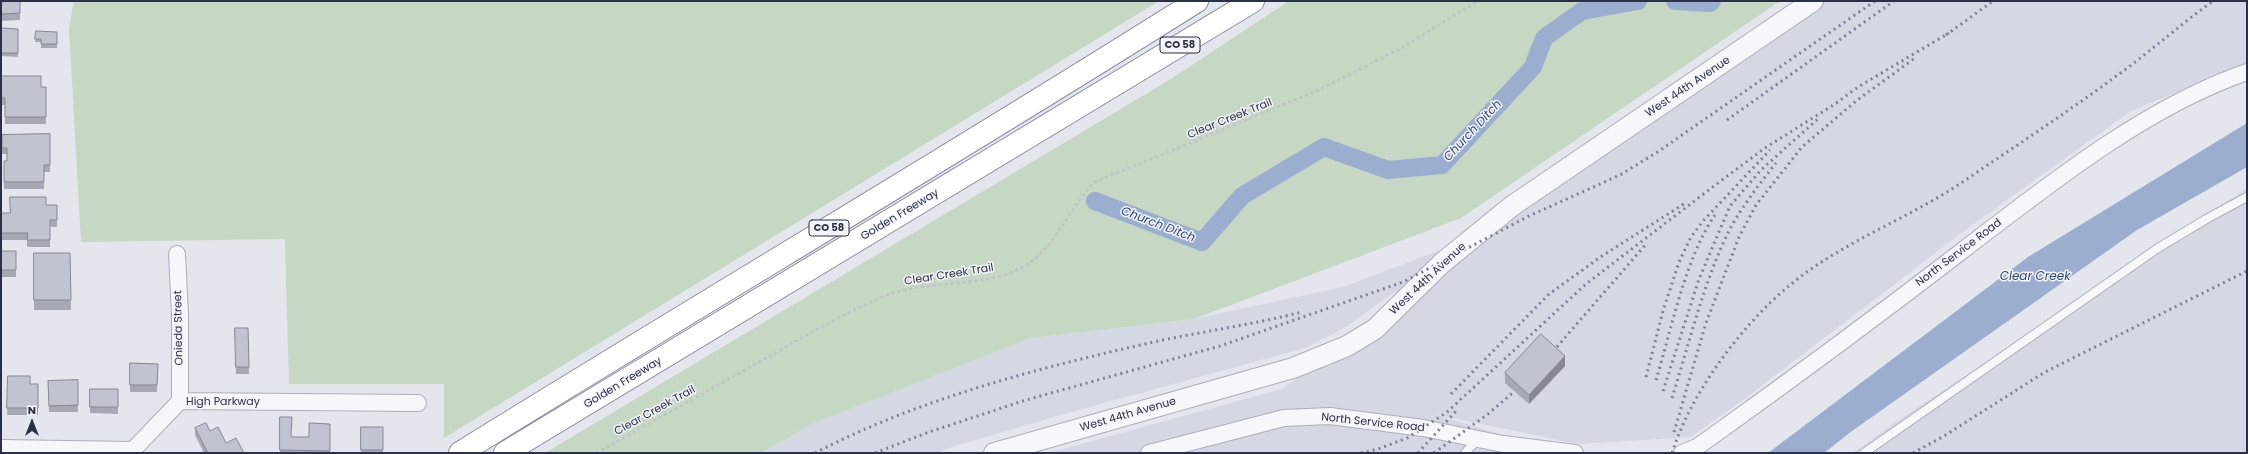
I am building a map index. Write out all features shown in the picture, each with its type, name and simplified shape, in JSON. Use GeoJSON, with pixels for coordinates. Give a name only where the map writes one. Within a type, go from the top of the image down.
{"type":"FeatureCollection","features":[{"type":"Feature","properties":{"kind":"highway","name":"CO 58"},"geometry":{"type":"LineString","coordinates":[[460,453],[653,333],[1023,111],[1196,1]]}},
{"type":"Feature","properties":{"kind":"highway","name":"Golden Freeway"},"geometry":{"type":"LineString","coordinates":[[505,453],[1253,1]]}},
{"type":"Feature","properties":{"kind":"street","name":"West 44th Avenue"},"geometry":{"type":"LineString","coordinates":[[994,453],[1293,368],[1347,346],[1374,329],[1442,263],[1512,206],[1813,1]]}},
{"type":"Feature","properties":{"kind":"street","name":"North Service Road"},"geometry":{"type":"LineString","coordinates":[[1682,453],[1697,447],[1818,360],[2004,219],[2089,157],[2158,113],[2225,80],[2247,72]]}},
{"type":"Feature","properties":{"kind":"street","name":"Onieda Street"},"geometry":{"type":"LineString","coordinates":[[177,254],[180,315],[180,402]]}},
{"type":"Feature","properties":{"kind":"street","name":"High Parkway"},"geometry":{"type":"LineString","coordinates":[[1,448],[133,450],[180,402],[418,403]]}},
{"type":"Feature","properties":{"kind":"street","name":"North Service Road"},"geometry":{"type":"LineString","coordinates":[[1149,453],[1284,418],[1330,416],[1424,428],[1503,444],[1575,453]]}},
{"type":"Feature","properties":{"kind":"lane"},"geometry":{"type":"LineString","coordinates":[[1864,453],[2158,248],[2247,197]]}},
{"type":"Feature","properties":{"kind":"lane"},"geometry":{"type":"LineString","coordinates":[[1465,453],[1478,439]]}},
{"type":"Feature","properties":{"kind":"path","name":"Clear Creek Trail"},"geometry":{"type":"LineString","coordinates":[[596,453],[837,318],[888,295],[904,290],[990,278],[1010,273],[1027,264],[1045,248],[1059,230],[1074,205],[1095,182],[1321,89],[1398,50],[1478,1]]}},
{"type":"Feature","properties":{"kind":"shaded area"},"geometry":{"type":"Polygon","coordinates":[[[1820,1],[2247,1],[2247,63],[2131,111],[1964,231],[1747,397],[1691,437],[1578,444],[1433,414],[1563,453],[1048,453],[1282,389],[1440,277],[1393,293],[1346,327],[1305,348],[1075,411],[955,446],[938,453],[761,453],[812,424],[1031,338],[1194,319],[1343,287],[1483,234],[1820,1]]]}},
{"type":"Feature","properties":{"kind":"shaded area"},"geometry":{"type":"Polygon","coordinates":[[[2247,188],[2247,453],[1853,453],[1893,424],[2247,188]]]}},
{"type":"Feature","properties":{"kind":"green space"},"geometry":{"type":"Polygon","coordinates":[[[74,1],[1159,1],[444,438],[444,384],[289,384],[285,239],[81,242],[69,28],[74,1]]]}},
{"type":"Feature","properties":{"kind":"green space"},"geometry":{"type":"Polygon","coordinates":[[[1289,1],[1780,1],[1461,218],[1194,319],[1031,338],[812,424],[761,453],[545,453],[1171,79],[1289,1]]]}},
{"type":"Feature","properties":{"kind":"water","name":"Clear Creek"},"geometry":{"type":"Polygon","coordinates":[[[2247,123],[2247,167],[2137,230],[1852,431],[1824,453],[1768,453],[2028,257],[2247,123]]]}},
{"type":"Feature","properties":{"kind":"building"},"geometry":{"type":"Polygon","coordinates":[[[1,1],[20,1],[20,13],[1,14],[1,1]]]}},
{"type":"Feature","properties":{"kind":"building"},"geometry":{"type":"Polygon","coordinates":[[[1,28],[18,29],[18,53],[1,53],[1,28]]]}},
{"type":"Feature","properties":{"kind":"building"},"geometry":{"type":"Polygon","coordinates":[[[36,31],[57,32],[57,44],[41,44],[41,39],[35,39],[36,31]]]}},
{"type":"Feature","properties":{"kind":"building"},"geometry":{"type":"Polygon","coordinates":[[[1,76],[41,76],[41,87],[46,87],[46,117],[5,117],[5,98],[1,98],[1,76]]]}},
{"type":"Feature","properties":{"kind":"building"},"geometry":{"type":"Polygon","coordinates":[[[50,134],[50,165],[44,165],[44,182],[4,182],[4,161],[7,161],[7,148],[2,148],[2,135],[50,134]]]}},
{"type":"Feature","properties":{"kind":"building"},"geometry":{"type":"Polygon","coordinates":[[[10,197],[46,197],[46,205],[57,205],[57,220],[50,220],[50,240],[27,240],[28,233],[1,233],[1,213],[10,213],[10,197]]]}},
{"type":"Feature","properties":{"kind":"building"},"geometry":{"type":"Polygon","coordinates":[[[1,251],[16,251],[16,270],[1,270],[1,251]]]}},
{"type":"Feature","properties":{"kind":"building"},"geometry":{"type":"Polygon","coordinates":[[[34,253],[70,253],[71,300],[34,300],[34,253]]]}},
{"type":"Feature","properties":{"kind":"building"},"geometry":{"type":"Polygon","coordinates":[[[235,328],[248,328],[249,367],[236,367],[235,328]]]}},
{"type":"Feature","properties":{"kind":"building"},"geometry":{"type":"Polygon","coordinates":[[[1541,334],[1565,356],[1529,395],[1505,373],[1541,334]]]}},
{"type":"Feature","properties":{"kind":"building"},"geometry":{"type":"Polygon","coordinates":[[[130,363],[158,364],[157,385],[130,385],[130,363]]]}},
{"type":"Feature","properties":{"kind":"building"},"geometry":{"type":"Polygon","coordinates":[[[8,376],[30,376],[30,384],[38,384],[38,408],[7,408],[8,376]]]}},
{"type":"Feature","properties":{"kind":"building"},"geometry":{"type":"Polygon","coordinates":[[[78,380],[78,405],[49,406],[48,381],[78,380]]]}},
{"type":"Feature","properties":{"kind":"building"},"geometry":{"type":"Polygon","coordinates":[[[90,389],[118,389],[118,407],[90,407],[90,389]]]}},
{"type":"Feature","properties":{"kind":"building"},"geometry":{"type":"Polygon","coordinates":[[[280,417],[292,417],[291,437],[309,437],[309,423],[330,424],[330,451],[280,450],[280,417]]]}},
{"type":"Feature","properties":{"kind":"building"},"geometry":{"type":"Polygon","coordinates":[[[206,423],[210,431],[218,427],[226,443],[236,438],[244,453],[208,453],[195,428],[206,423]]]}},
{"type":"Feature","properties":{"kind":"building"},"geometry":{"type":"Polygon","coordinates":[[[361,427],[383,427],[383,450],[361,450],[361,427]]]}},
{"type":"Feature","properties":{"kind":"waterway","name":"Church Ditch"},"geometry":{"type":"LineString","coordinates":[[1095,201],[1202,242],[1242,196],[1324,147],[1388,170],[1442,165],[1533,67],[1544,38],[1582,11],[1638,1]]}},
{"type":"Feature","properties":{"kind":"waterway","name":"Church Ditch"},"geometry":{"type":"LineString","coordinates":[[1675,1],[1710,3],[1712,1]]}},
{"type":"Feature","properties":{"kind":"railway"},"geometry":{"type":"LineString","coordinates":[[875,453],[929,432],[1026,400],[1220,346],[1403,282],[1529,216],[1620,175],[1659,151],[1875,1]]}},
{"type":"Feature","properties":{"kind":"railway"},"geometry":{"type":"LineString","coordinates":[[1727,120],[1894,1]]}},
{"type":"Feature","properties":{"kind":"railway"},"geometry":{"type":"LineString","coordinates":[[1946,35],[1993,1]]}},
{"type":"Feature","properties":{"kind":"railway"},"geometry":{"type":"LineString","coordinates":[[1672,453],[1682,427],[1695,401],[1711,375],[1749,325],[1792,283],[1832,255],[1925,205],[1961,183],[2100,88],[2213,1]]}},
{"type":"Feature","properties":{"kind":"railway"},"geometry":{"type":"LineString","coordinates":[[1361,453],[1378,449],[1407,438],[1446,413],[1586,284],[1714,186],[1765,148],[1835,104],[1858,87],[1949,33]]}},
{"type":"Feature","properties":{"kind":"railway"},"geometry":{"type":"LineString","coordinates":[[1674,432],[1706,323],[1739,237],[1756,205],[1802,147],[1856,101],[1915,58]]}},
{"type":"Feature","properties":{"kind":"railway"},"geometry":{"type":"LineString","coordinates":[[1663,391],[1699,279],[1730,206],[1761,170],[1819,118]]}},
{"type":"Feature","properties":{"kind":"railway"},"geometry":{"type":"LineString","coordinates":[[1646,377],[1663,311],[1679,262],[1691,237],[1704,220],[1770,150]]}},
{"type":"Feature","properties":{"kind":"railway"},"geometry":{"type":"LineString","coordinates":[[1672,398],[1705,288],[1722,246],[1742,209],[1776,163]]}},
{"type":"Feature","properties":{"kind":"railway"},"geometry":{"type":"LineString","coordinates":[[1451,394],[1549,294],[1602,256],[1687,202]]}},
{"type":"Feature","properties":{"kind":"railway"},"geometry":{"type":"LineString","coordinates":[[1656,380],[1680,294],[1696,251],[1715,215]]}},
{"type":"Feature","properties":{"kind":"railway"},"geometry":{"type":"LineString","coordinates":[[1549,356],[1647,243]]}},
{"type":"Feature","properties":{"kind":"railway"},"geometry":{"type":"LineString","coordinates":[[1913,453],[1944,436],[2045,372],[2247,271]]}},
{"type":"Feature","properties":{"kind":"railway"},"geometry":{"type":"LineString","coordinates":[[815,453],[853,434],[892,418],[972,389],[1013,377],[1136,346],[1302,312]]}},
{"type":"Feature","properties":{"kind":"railway"},"geometry":{"type":"LineString","coordinates":[[1434,453],[1488,414],[1523,384]]}},
{"type":"Feature","properties":{"kind":"railway"},"geometry":{"type":"LineString","coordinates":[[1418,453],[1457,410]]}}]}
